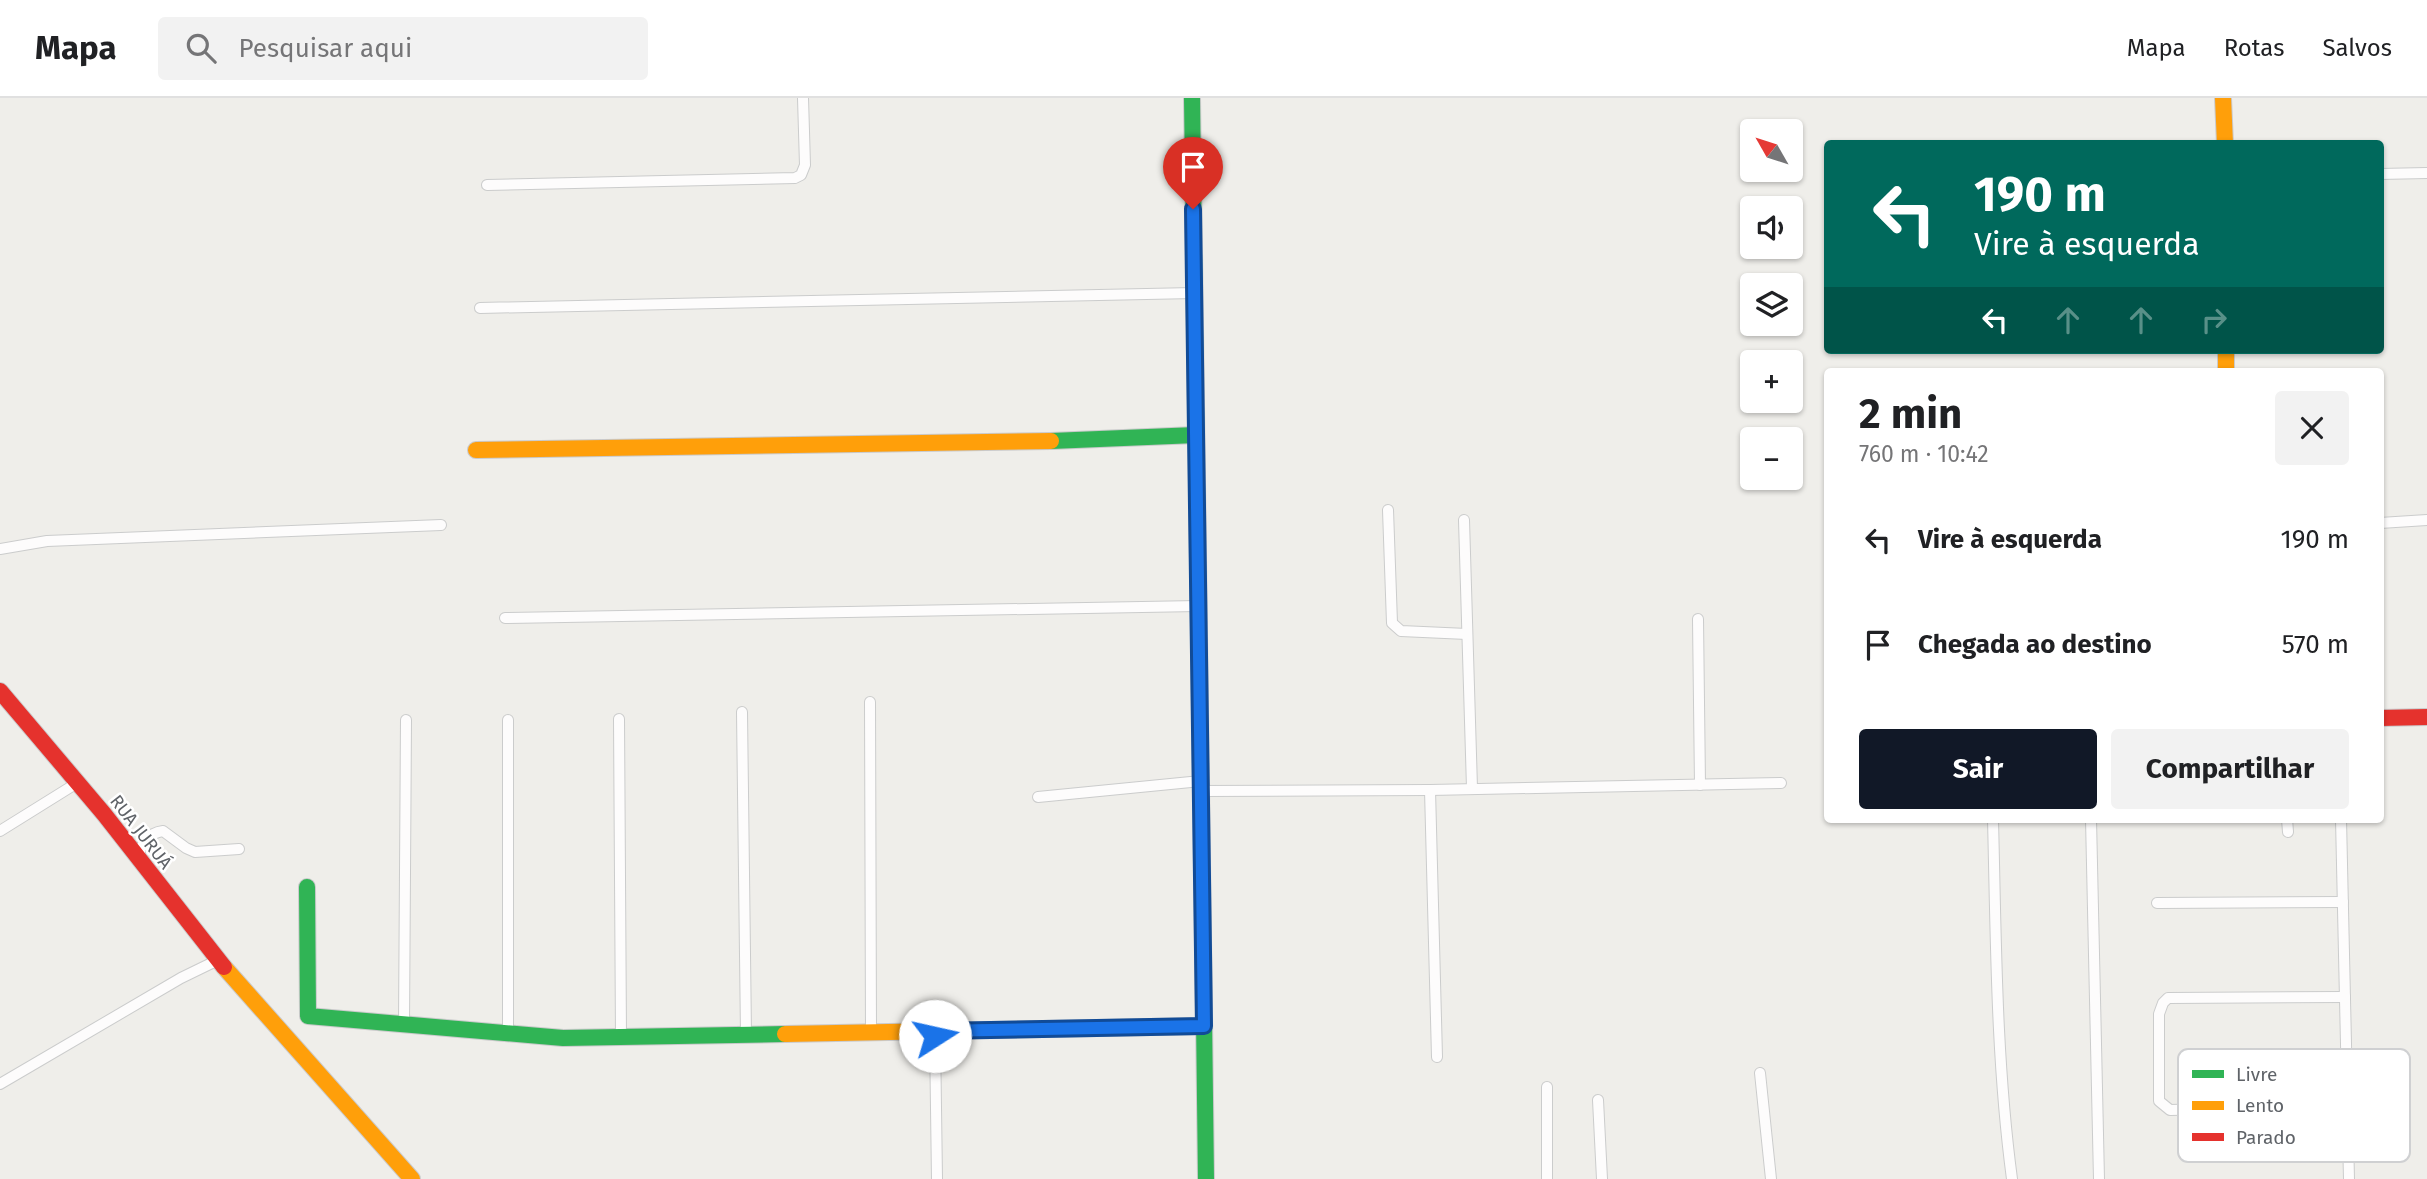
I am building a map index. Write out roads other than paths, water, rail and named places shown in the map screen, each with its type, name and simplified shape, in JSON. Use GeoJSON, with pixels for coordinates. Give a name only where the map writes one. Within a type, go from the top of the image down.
{"type":"FeatureCollection","features":[{"type":"Feature","properties":{"kind":"street"},"geometry":{"type":"LineString","coordinates":[[487,185],[795,178],[804,170],[805,165],[803,98]]}},
{"type":"Feature","properties":{"kind":"street"},"geometry":{"type":"LineString","coordinates":[[1192,98],[1206,1179]]}},
{"type":"Feature","properties":{"kind":"street"},"geometry":{"type":"LineString","coordinates":[[2223,98],[2225,140]]}},
{"type":"Feature","properties":{"kind":"street"},"geometry":{"type":"LineString","coordinates":[[2384,174],[2427,173]]}},
{"type":"Feature","properties":{"kind":"street"},"geometry":{"type":"LineString","coordinates":[[480,308],[1194,293]]}},
{"type":"Feature","properties":{"kind":"street"},"geometry":{"type":"LineString","coordinates":[[476,450],[1032,442],[1196,435]]}},
{"type":"Feature","properties":{"kind":"street"},"geometry":{"type":"LineString","coordinates":[[1388,510],[1391,622],[1401,631],[1467,634]]}},
{"type":"Feature","properties":{"kind":"street"},"geometry":{"type":"LineString","coordinates":[[1464,520],[1472,788]]}},
{"type":"Feature","properties":{"kind":"street"},"geometry":{"type":"LineString","coordinates":[[2384,523],[2427,520]]}},
{"type":"Feature","properties":{"kind":"street"},"geometry":{"type":"LineString","coordinates":[[0,549],[47,541],[441,525]]}},
{"type":"Feature","properties":{"kind":"street"},"geometry":{"type":"LineString","coordinates":[[505,618],[1198,606]]}},
{"type":"Feature","properties":{"kind":"street"},"geometry":{"type":"LineString","coordinates":[[1698,619],[1700,785]]}},
{"type":"Feature","properties":{"kind":"street","name":"RUA JURUÁ"},"geometry":{"type":"LineString","coordinates":[[0,691],[218,960],[412,1179]]}},
{"type":"Feature","properties":{"kind":"street"},"geometry":{"type":"LineString","coordinates":[[870,702],[871,1031]]}},
{"type":"Feature","properties":{"kind":"street"},"geometry":{"type":"LineString","coordinates":[[743,712],[746,1035]]}},
{"type":"Feature","properties":{"kind":"street"},"geometry":{"type":"LineString","coordinates":[[2384,718],[2427,717]]}},
{"type":"Feature","properties":{"kind":"street"},"geometry":{"type":"LineString","coordinates":[[619,719],[621,1037]]}},
{"type":"Feature","properties":{"kind":"street"},"geometry":{"type":"LineString","coordinates":[[404,1025],[406,720]]}},
{"type":"Feature","properties":{"kind":"street"},"geometry":{"type":"LineString","coordinates":[[508,720],[508,1034]]}},
{"type":"Feature","properties":{"kind":"street"},"geometry":{"type":"LineString","coordinates":[[0,831],[77,783]]}},
{"type":"Feature","properties":{"kind":"street"},"geometry":{"type":"LineString","coordinates":[[1038,797],[1201,786],[1430,790],[1781,783]]}},
{"type":"Feature","properties":{"kind":"street"},"geometry":{"type":"LineString","coordinates":[[1430,790],[1437,1057]]}},
{"type":"Feature","properties":{"kind":"street"},"geometry":{"type":"LineString","coordinates":[[1993,823],[2001,1078],[2012,1179]]}},
{"type":"Feature","properties":{"kind":"street"},"geometry":{"type":"LineString","coordinates":[[2091,823],[2099,1179]]}},
{"type":"Feature","properties":{"kind":"street"},"geometry":{"type":"LineString","coordinates":[[2287,823],[2288,832]]}},
{"type":"Feature","properties":{"kind":"street"},"geometry":{"type":"LineString","coordinates":[[2341,823],[2346,1049]]}},
{"type":"Feature","properties":{"kind":"street"},"geometry":{"type":"LineString","coordinates":[[139,860],[141,846],[149,836],[163,831],[195,852],[239,849]]}},
{"type":"Feature","properties":{"kind":"street"},"geometry":{"type":"LineString","coordinates":[[307,887],[308,1016],[563,1038],[871,1031],[935,1034],[1204,1026]]}},
{"type":"Feature","properties":{"kind":"street"},"geometry":{"type":"LineString","coordinates":[[2157,903],[2343,902]]}},
{"type":"Feature","properties":{"kind":"street"},"geometry":{"type":"LineString","coordinates":[[0,1084],[156,992],[218,960]]}},
{"type":"Feature","properties":{"kind":"street"},"geometry":{"type":"LineString","coordinates":[[2178,1110],[2163,1107],[2159,1101],[2159,1014],[2168,998],[2345,997]]}},
{"type":"Feature","properties":{"kind":"street"},"geometry":{"type":"LineString","coordinates":[[935,1034],[937,1179]]}},
{"type":"Feature","properties":{"kind":"street"},"geometry":{"type":"LineString","coordinates":[[1760,1073],[1771,1179]]}},
{"type":"Feature","properties":{"kind":"street"},"geometry":{"type":"LineString","coordinates":[[1547,1087],[1547,1179]]}},
{"type":"Feature","properties":{"kind":"street"},"geometry":{"type":"LineString","coordinates":[[1598,1100],[1602,1179]]}}]}
